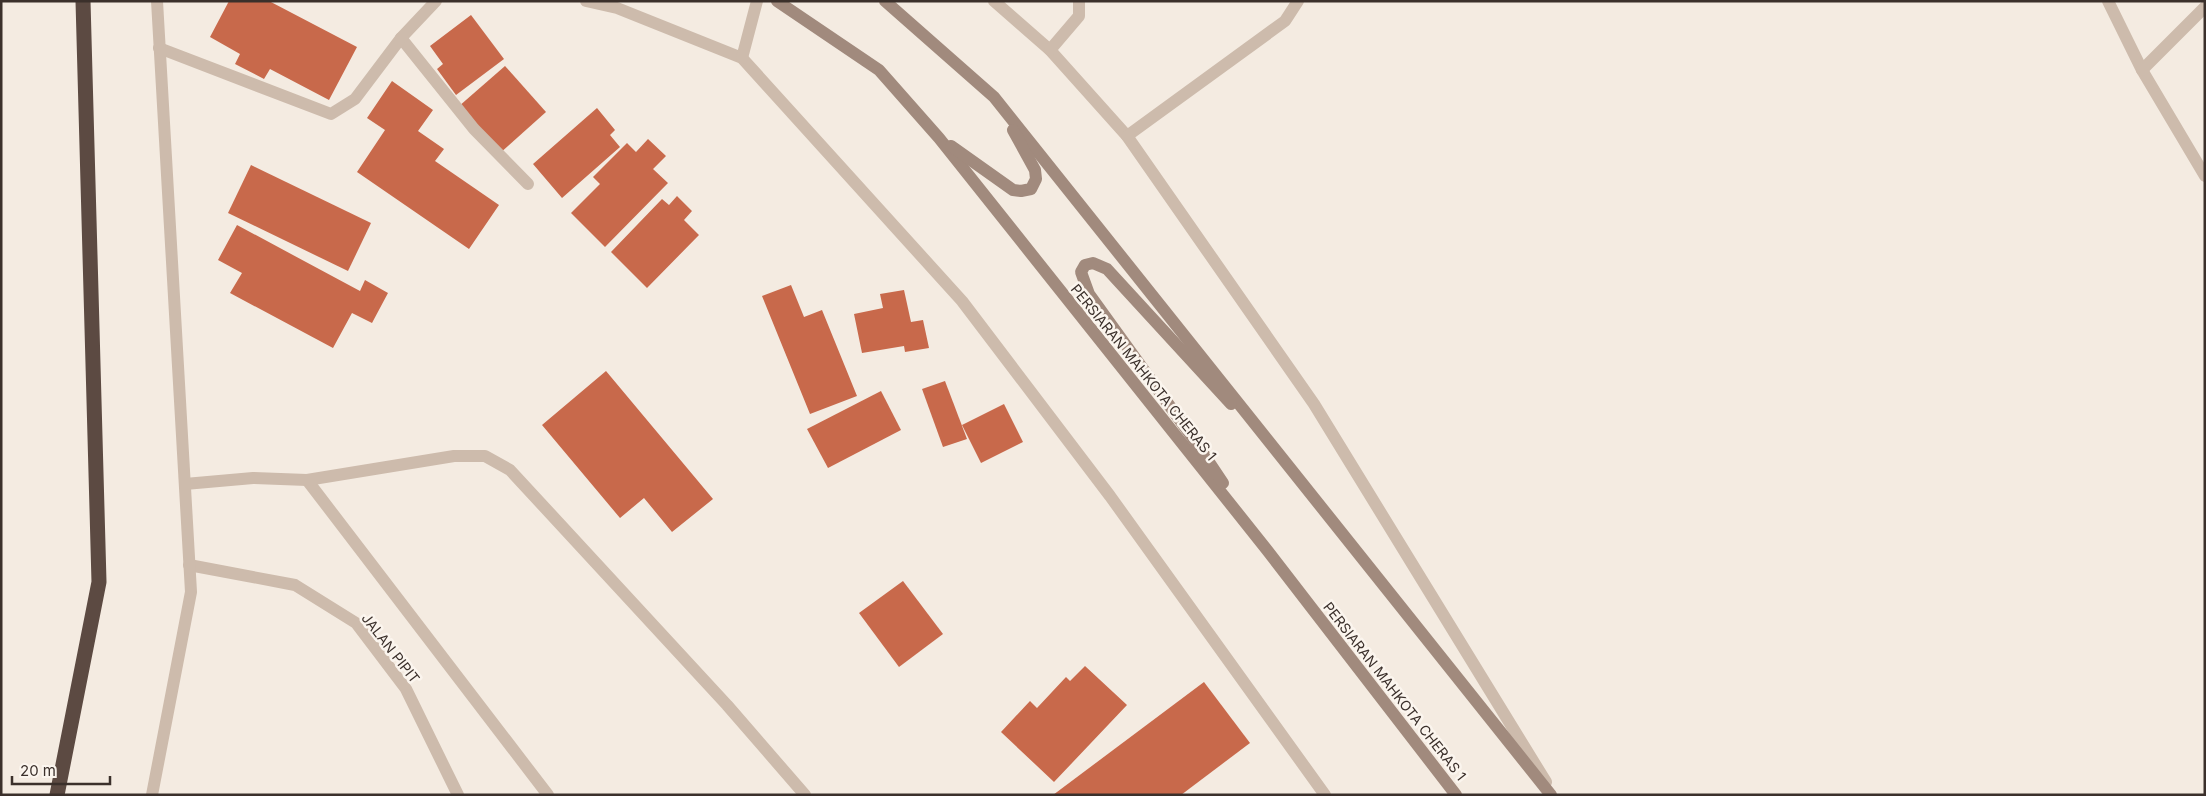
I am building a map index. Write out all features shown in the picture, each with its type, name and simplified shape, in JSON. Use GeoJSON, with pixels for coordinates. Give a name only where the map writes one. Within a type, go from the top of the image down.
{"type":"FeatureCollection","features":[{"type":"Feature","properties":{"kind":"highway"},"geometry":{"type":"LineString","coordinates":[[57,795],[98,582],[83,1]]}},
{"type":"Feature","properties":{"kind":"main road","name":"PERSIARAN MAHKOTA CHERAS 1"},"geometry":{"type":"LineString","coordinates":[[776,1],[879,70],[939,138],[1267,550],[1456,795]]}},
{"type":"Feature","properties":{"kind":"main road"},"geometry":{"type":"LineString","coordinates":[[885,1],[994,97],[1552,795]]}},
{"type":"Feature","properties":{"kind":"main road"},"geometry":{"type":"LineString","coordinates":[[939,138],[1013,190],[1031,189],[1036,179],[1035,170],[994,97]]}},
{"type":"Feature","properties":{"kind":"main road"},"geometry":{"type":"LineString","coordinates":[[1267,550],[1195,441],[1089,294],[1081,272],[1085,265],[1093,263],[1107,269],[1311,492]]}},
{"type":"Feature","properties":{"kind":"street"},"geometry":{"type":"LineString","coordinates":[[152,795],[191,592],[157,1]]}},
{"type":"Feature","properties":{"kind":"street"},"geometry":{"type":"LineString","coordinates":[[160,48],[331,114],[356,99],[402,38],[436,1]]}},
{"type":"Feature","properties":{"kind":"street"},"geometry":{"type":"LineString","coordinates":[[586,1],[617,8],[742,58],[962,301],[1110,496],[1325,795]]}},
{"type":"Feature","properties":{"kind":"street"},"geometry":{"type":"LineString","coordinates":[[742,58],[757,1]]}},
{"type":"Feature","properties":{"kind":"street"},"geometry":{"type":"LineString","coordinates":[[994,1],[1050,50],[1127,136],[1314,404],[1552,795]]}},
{"type":"Feature","properties":{"kind":"street"},"geometry":{"type":"LineString","coordinates":[[1050,50],[1079,16],[1079,1]]}},
{"type":"Feature","properties":{"kind":"street"},"geometry":{"type":"LineString","coordinates":[[1127,136],[1285,21],[1298,1]]}},
{"type":"Feature","properties":{"kind":"street"},"geometry":{"type":"LineString","coordinates":[[2108,1],[2142,70],[2205,176]]}},
{"type":"Feature","properties":{"kind":"street"},"geometry":{"type":"LineString","coordinates":[[2142,70],[2205,8]]}},
{"type":"Feature","properties":{"kind":"street"},"geometry":{"type":"LineString","coordinates":[[402,38],[474,129],[528,184]]}},
{"type":"Feature","properties":{"kind":"street"},"geometry":{"type":"LineString","coordinates":[[185,484],[253,478],[307,480],[454,456],[485,456],[510,470],[728,706],[806,795]]}},
{"type":"Feature","properties":{"kind":"street"},"geometry":{"type":"LineString","coordinates":[[307,480],[548,795]]}},
{"type":"Feature","properties":{"kind":"street","name":"JALAN PIPIT"},"geometry":{"type":"LineString","coordinates":[[190,566],[295,585],[356,623],[406,689],[458,795]]}},
{"type":"Feature","properties":{"kind":"building"},"geometry":{"type":"Polygon","coordinates":[[[229,1],[269,1],[357,47],[329,100],[270,69],[264,79],[235,64],[240,54],[210,37],[229,1]]]}},
{"type":"Feature","properties":{"kind":"building"},"geometry":{"type":"Polygon","coordinates":[[[471,15],[504,59],[456,95],[437,69],[443,64],[430,46],[471,15]]]}},
{"type":"Feature","properties":{"kind":"building"},"geometry":{"type":"Polygon","coordinates":[[[505,66],[546,112],[499,154],[458,107],[505,66]]]}},
{"type":"Feature","properties":{"kind":"building"},"geometry":{"type":"Polygon","coordinates":[[[392,81],[433,110],[418,131],[444,149],[435,161],[499,205],[469,249],[357,172],[385,130],[367,118],[392,81]]]}},
{"type":"Feature","properties":{"kind":"building"},"geometry":{"type":"Polygon","coordinates":[[[597,108],[615,130],[610,135],[620,147],[562,198],[533,164],[597,108]]]}},
{"type":"Feature","properties":{"kind":"building"},"geometry":{"type":"Polygon","coordinates":[[[648,139],[666,156],[653,169],[668,183],[605,247],[571,213],[600,184],[593,177],[627,143],[636,152],[648,139]]]}},
{"type":"Feature","properties":{"kind":"building"},"geometry":{"type":"Polygon","coordinates":[[[251,165],[371,223],[348,271],[228,213],[251,165]]]}},
{"type":"Feature","properties":{"kind":"building"},"geometry":{"type":"Polygon","coordinates":[[[677,196],[692,211],[684,220],[699,235],[647,288],[611,252],[662,199],[669,205],[677,196]]]}},
{"type":"Feature","properties":{"kind":"building"},"geometry":{"type":"Polygon","coordinates":[[[237,225],[360,291],[365,280],[388,293],[372,323],[352,313],[333,348],[230,293],[242,273],[218,260],[237,225]]]}},
{"type":"Feature","properties":{"kind":"building"},"geometry":{"type":"Polygon","coordinates":[[[791,285],[804,317],[822,310],[857,396],[810,414],[762,296],[791,285]]]}},
{"type":"Feature","properties":{"kind":"building"},"geometry":{"type":"Polygon","coordinates":[[[904,290],[911,322],[923,320],[929,348],[905,352],[904,346],[862,353],[854,314],[883,308],[880,294],[904,290]]]}},
{"type":"Feature","properties":{"kind":"building"},"geometry":{"type":"Polygon","coordinates":[[[606,371],[713,499],[672,532],[644,498],[620,518],[542,425],[606,371]]]}},
{"type":"Feature","properties":{"kind":"building"},"geometry":{"type":"Polygon","coordinates":[[[945,381],[967,439],[943,447],[922,389],[945,381]]]}},
{"type":"Feature","properties":{"kind":"building"},"geometry":{"type":"Polygon","coordinates":[[[881,391],[901,430],[828,468],[807,429],[881,391]]]}},
{"type":"Feature","properties":{"kind":"building"},"geometry":{"type":"Polygon","coordinates":[[[1004,404],[1023,442],[981,463],[962,425],[1004,404]]]}},
{"type":"Feature","properties":{"kind":"building"},"geometry":{"type":"Polygon","coordinates":[[[903,581],[943,634],[899,667],[859,613],[903,581]]]}},
{"type":"Feature","properties":{"kind":"building"},"geometry":{"type":"Polygon","coordinates":[[[1085,666],[1127,705],[1054,782],[1001,732],[1030,701],[1037,708],[1066,677],[1070,681],[1085,666]]]}},
{"type":"Feature","properties":{"kind":"building"},"geometry":{"type":"Polygon","coordinates":[[[1204,682],[1250,743],[1181,795],[1053,795],[1204,682]]]}}]}
